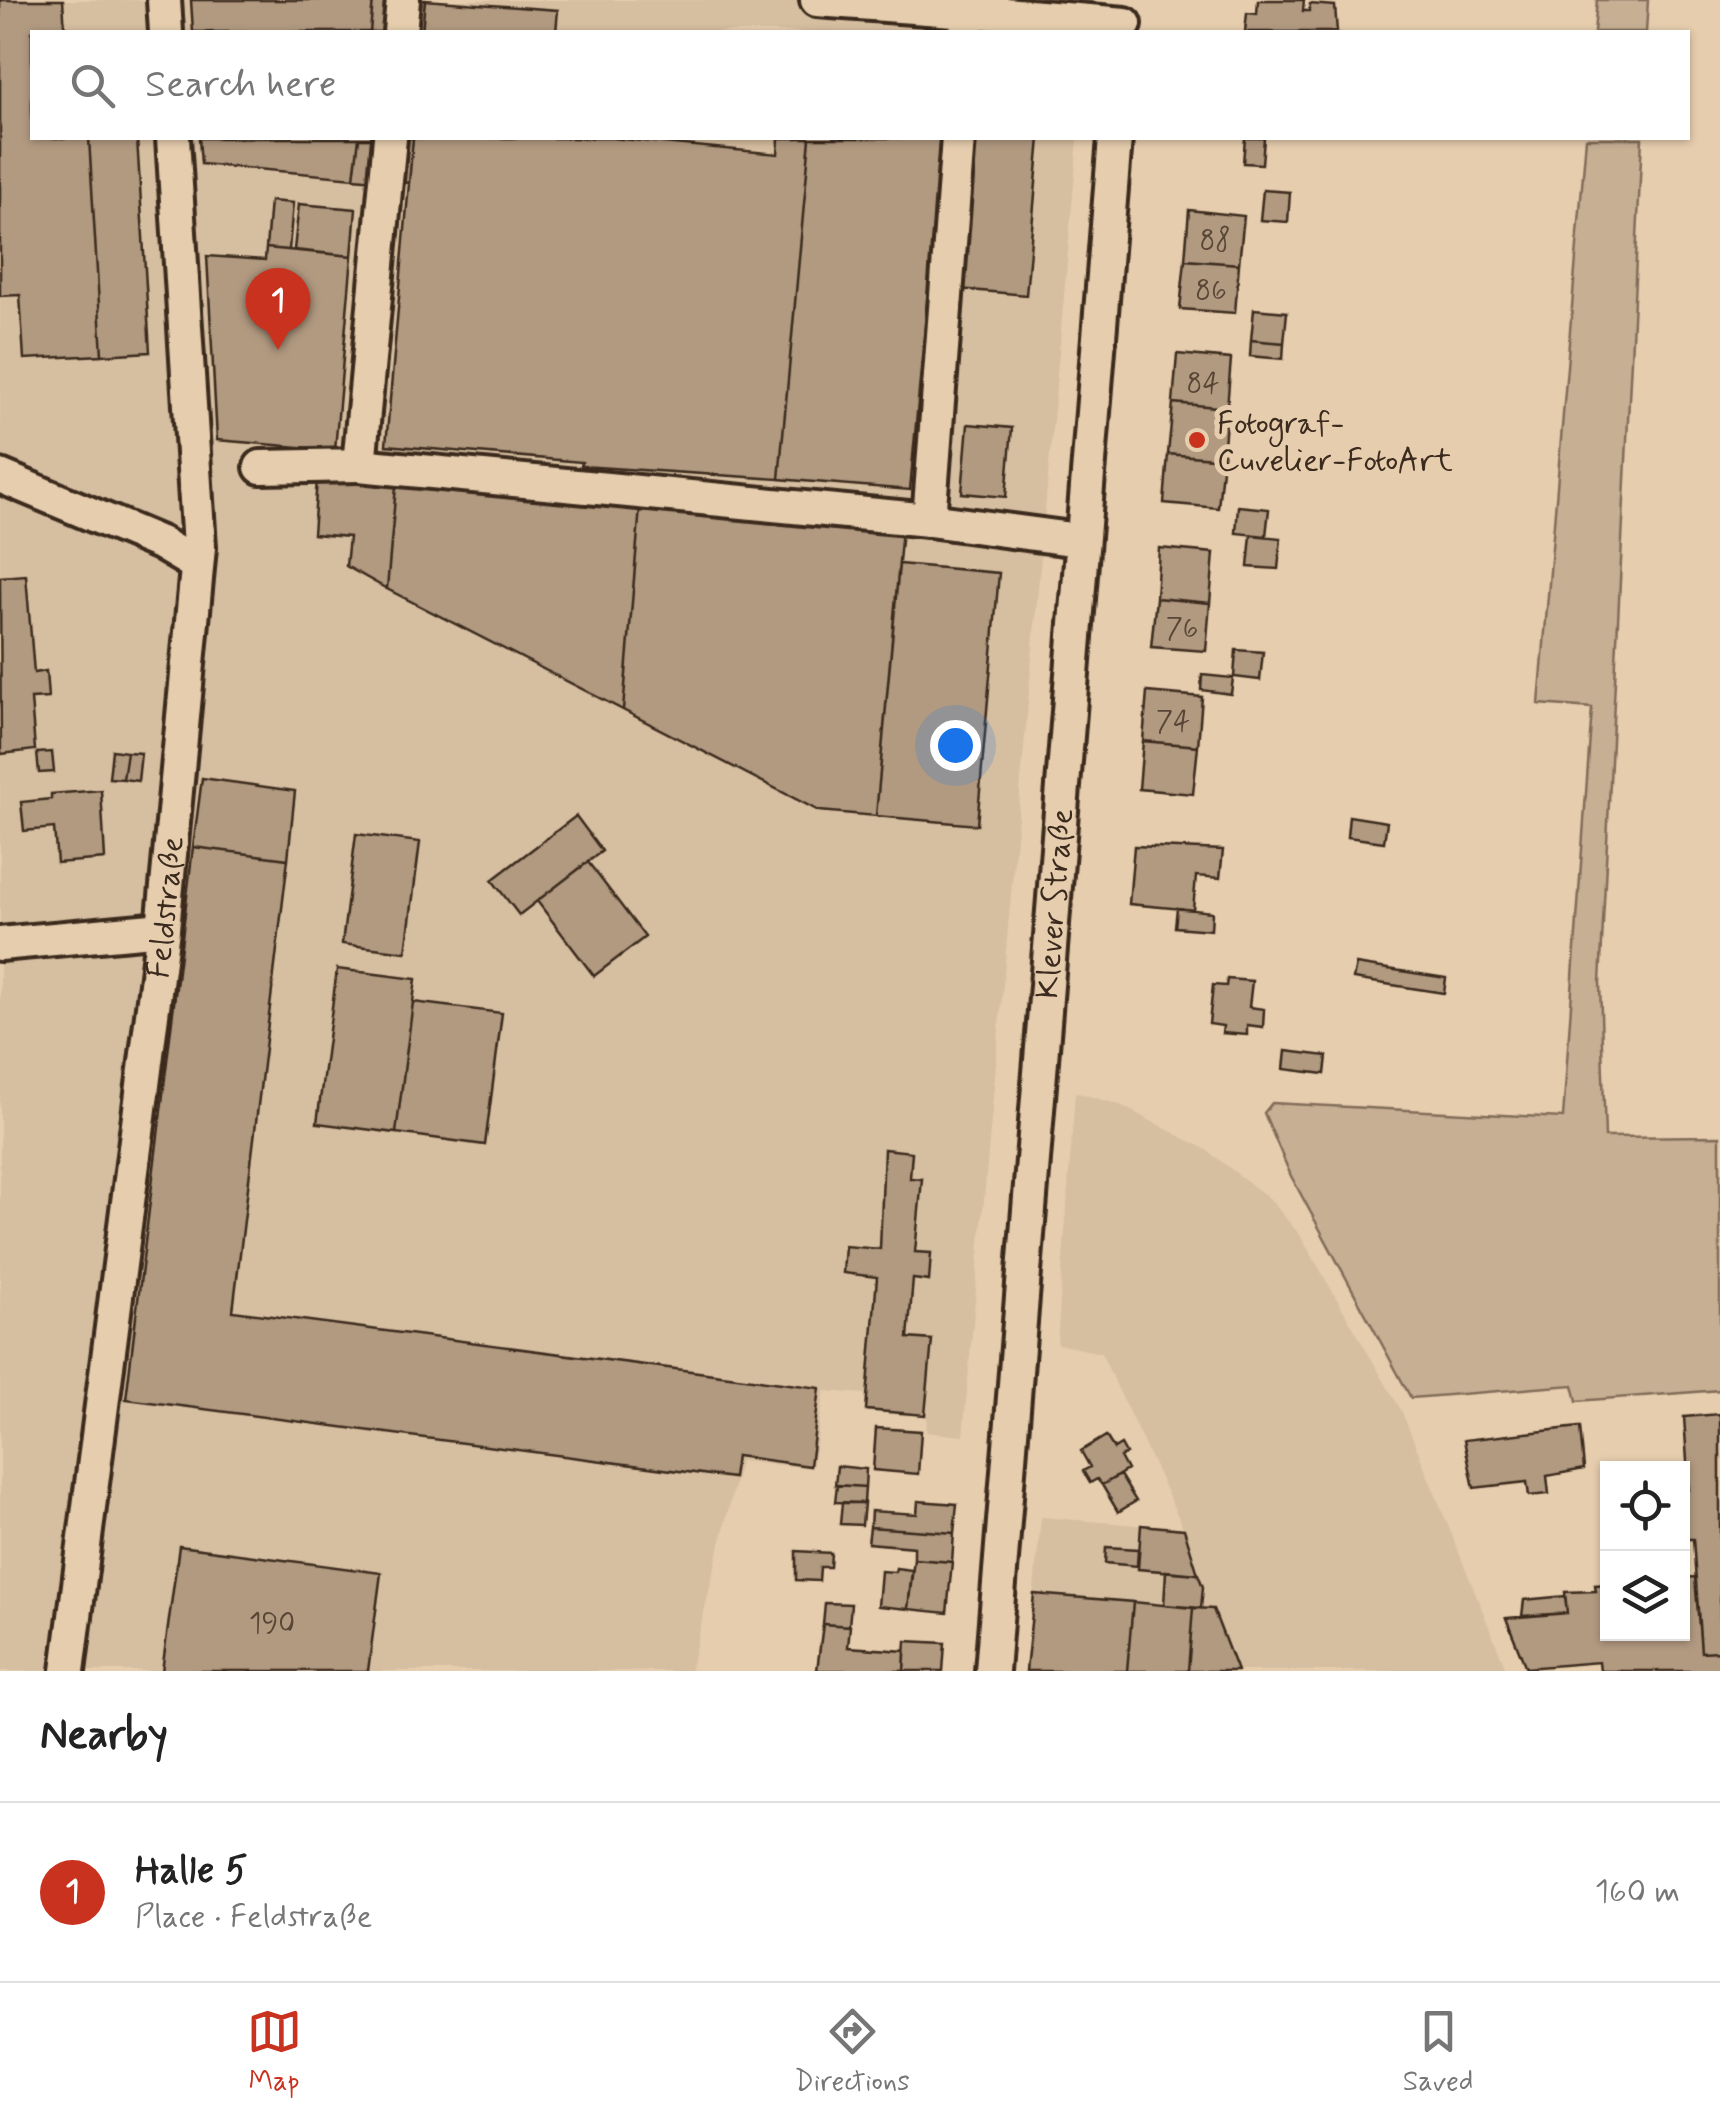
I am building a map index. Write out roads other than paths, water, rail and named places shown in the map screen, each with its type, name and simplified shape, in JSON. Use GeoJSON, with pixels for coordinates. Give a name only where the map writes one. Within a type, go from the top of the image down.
{"type":"FeatureCollection","features":[{"type":"Feature","properties":{"kind":"street"},"geometry":{"type":"LineString","coordinates":[[164,0],[166,30]]}},
{"type":"Feature","properties":{"kind":"street"},"geometry":{"type":"LineString","coordinates":[[400,30],[403,0]]}},
{"type":"Feature","properties":{"kind":"street"},"geometry":{"type":"LineString","coordinates":[[817,0],[967,22],[1125,19]]}},
{"type":"Feature","properties":{"kind":"street","name":"Feldstraße"},"geometry":{"type":"LineString","coordinates":[[68,1671],[163,929],[197,566],[172,140]]}},
{"type":"Feature","properties":{"kind":"street"},"geometry":{"type":"LineString","coordinates":[[358,465],[390,140]]}},
{"type":"Feature","properties":{"kind":"street"},"geometry":{"type":"LineString","coordinates":[[929,520],[958,140]]}},
{"type":"Feature","properties":{"kind":"street","name":"Klever Straße"},"geometry":{"type":"LineString","coordinates":[[992,1671],[1079,540],[1115,140]]}},
{"type":"Feature","properties":{"kind":"street"},"geometry":{"type":"LineString","coordinates":[[261,467],[358,465],[929,520],[1079,540]]}},
{"type":"Feature","properties":{"kind":"street"},"geometry":{"type":"LineString","coordinates":[[0,476],[160,543],[197,566]]}},
{"type":"Feature","properties":{"kind":"street"},"geometry":{"type":"LineString","coordinates":[[0,944],[163,929]]}},
{"type":"Feature","properties":{"kind":"place","name":"Halle 5"},"geometry":{"type":"Point","coordinates":[278,350]}},
{"type":"Feature","properties":{"kind":"place","name":"Fotograf- Cuvelier-FotoArt"},"geometry":{"type":"Point","coordinates":[1197,440]}}]}
